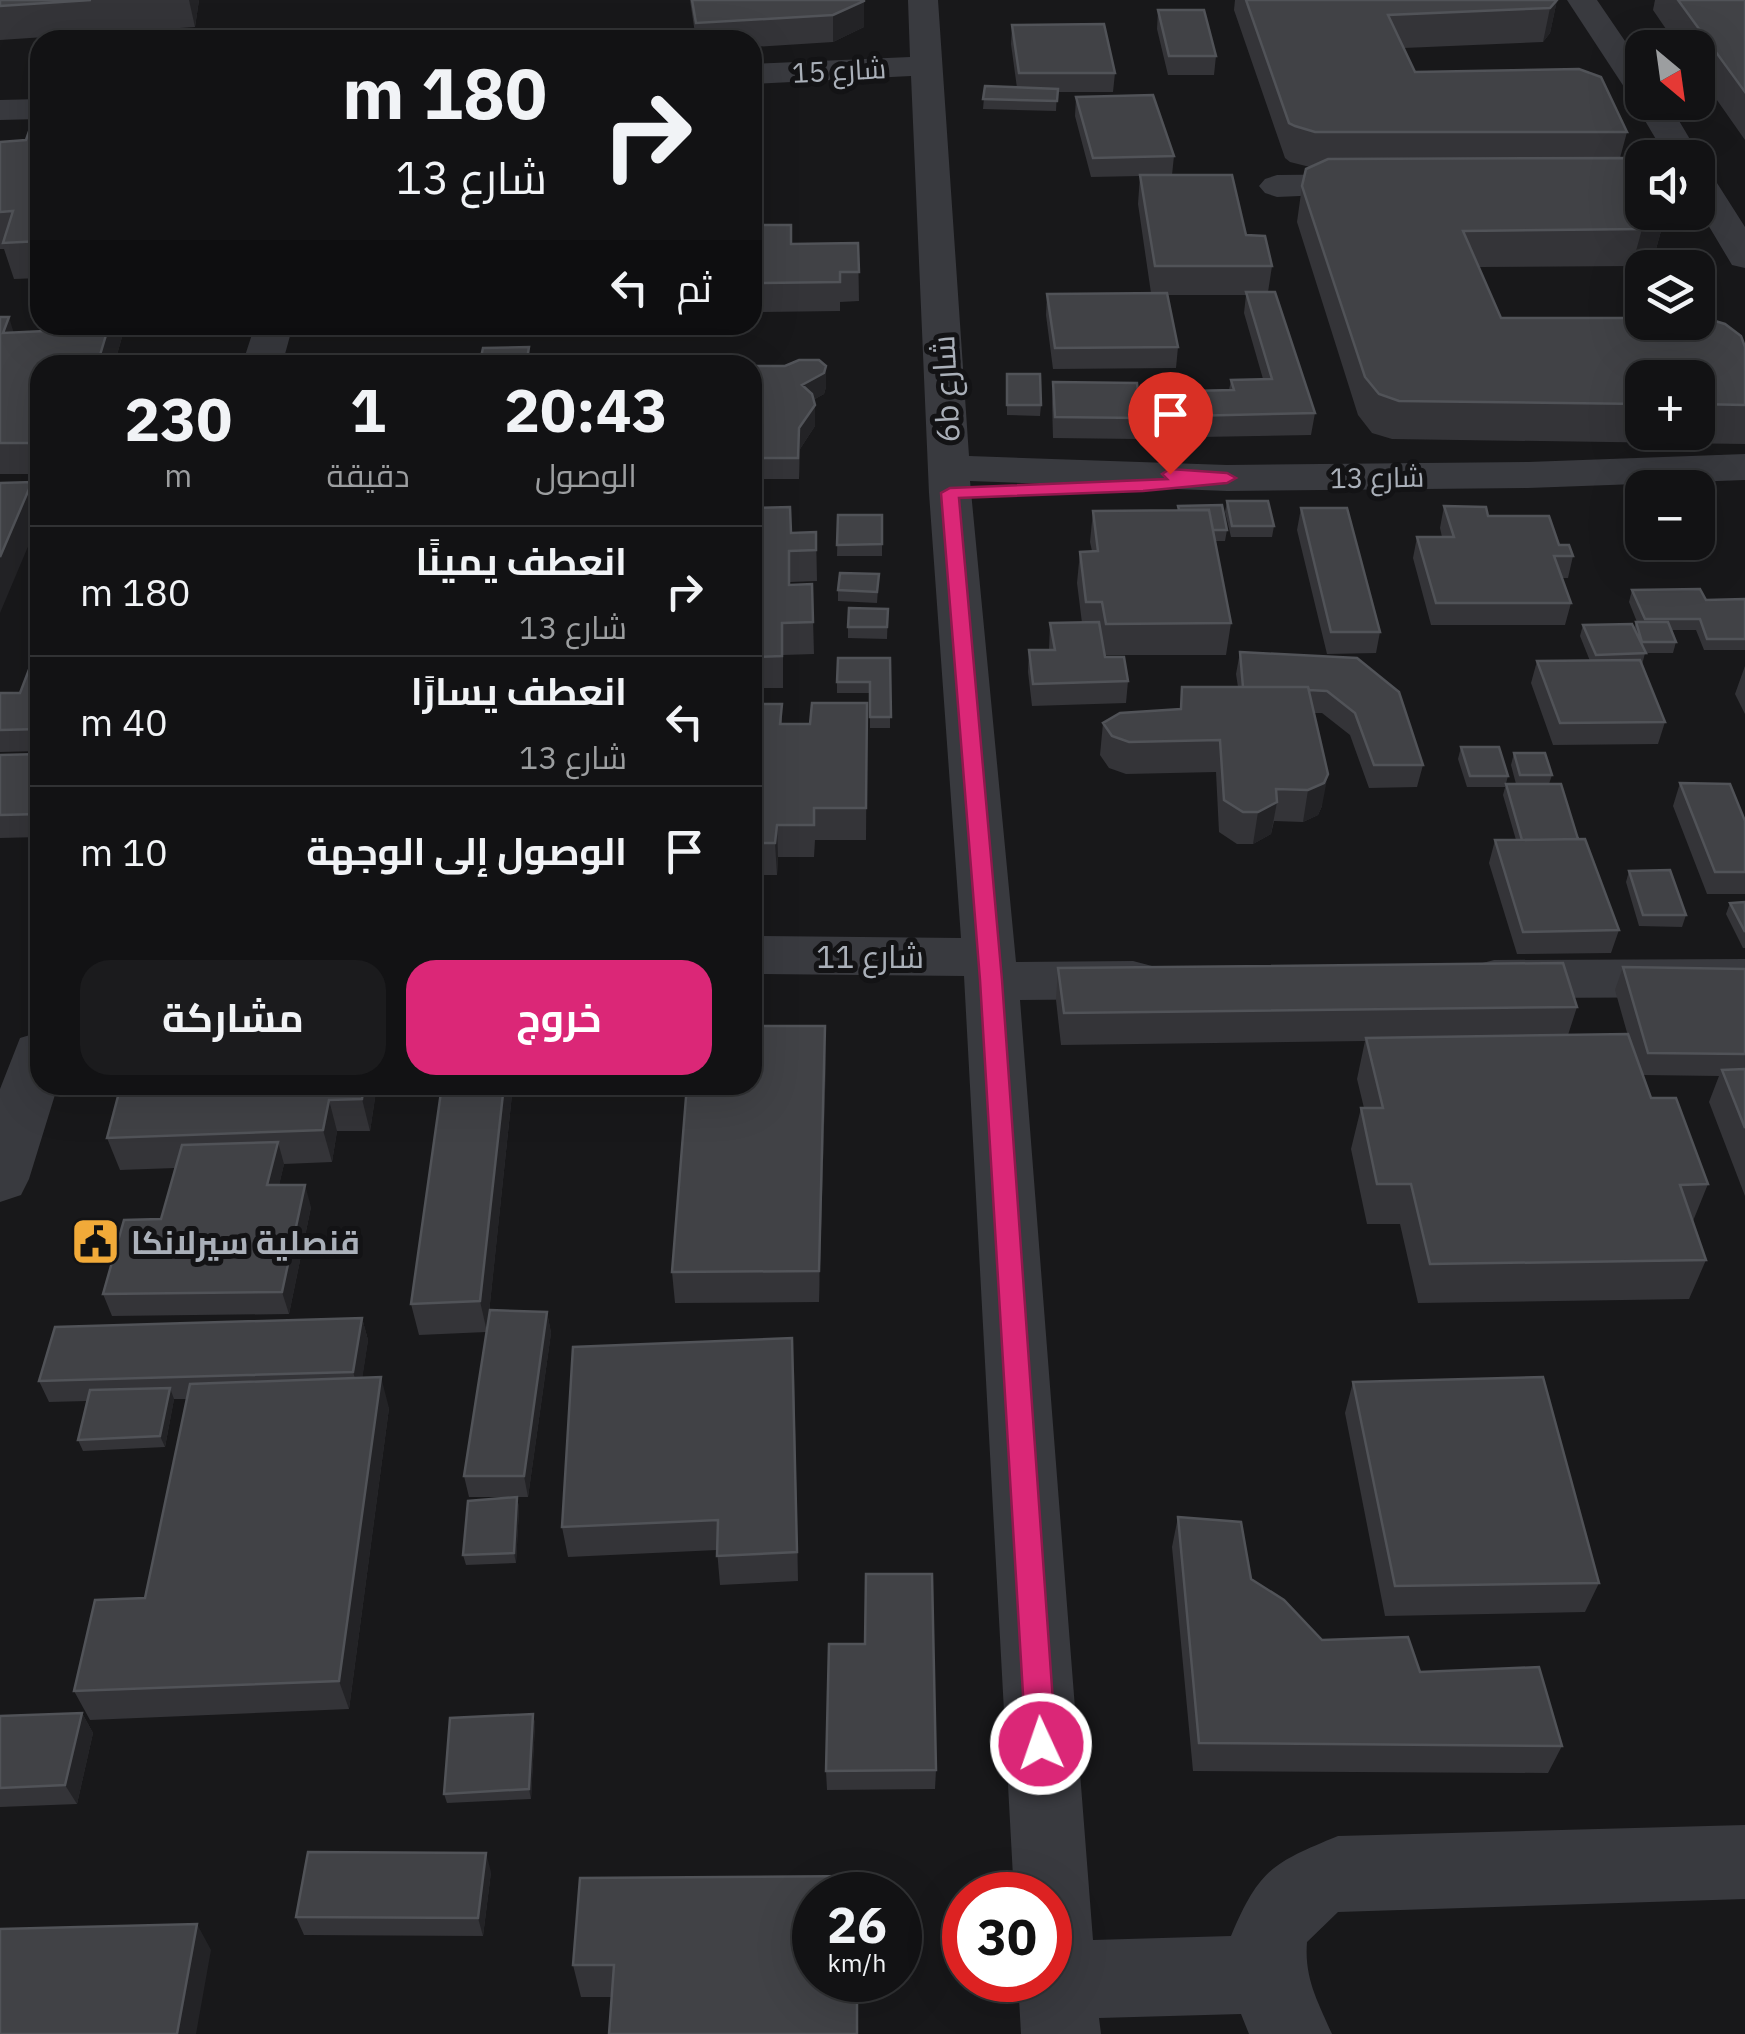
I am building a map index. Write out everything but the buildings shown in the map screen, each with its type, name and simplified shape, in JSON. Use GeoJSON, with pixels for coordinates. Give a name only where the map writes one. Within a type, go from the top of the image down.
{"type":"FeatureCollection","features":[{"type":"Feature","properties":{"kind":"street","name":"6b شارع"},"geometry":{"type":"LineString","coordinates":[[923,0],[950,480],[988,954],[1059,2007]]}},
{"type":"Feature","properties":{"kind":"street"},"geometry":{"type":"LineString","coordinates":[[1582,0],[1625,60]]}},
{"type":"Feature","properties":{"kind":"street"},"geometry":{"type":"LineString","coordinates":[[1612,38],[1611,16],[1617,0]]}},
{"type":"Feature","properties":{"kind":"street","name":"شارع 15"},"geometry":{"type":"LineString","coordinates":[[762,74],[926,66]]}},
{"type":"Feature","properties":{"kind":"street"},"geometry":{"type":"LineString","coordinates":[[0,110],[30,108]]}},
{"type":"Feature","properties":{"kind":"street"},"geometry":{"type":"LineString","coordinates":[[1277,186],[1412,185]]}},
{"type":"Feature","properties":{"kind":"street"},"geometry":{"type":"LineString","coordinates":[[1715,208],[1745,257]]}},
{"type":"Feature","properties":{"kind":"street","name":"شارع 13"},"geometry":{"type":"LineString","coordinates":[[950,480],[1158,485],[1227,478],[1528,475],[1745,467]]}},
{"type":"Feature","properties":{"kind":"street","name":"شارع 13"},"geometry":{"type":"LineString","coordinates":[[1528,475],[1745,482]]}},
{"type":"Feature","properties":{"kind":"street","name":"شارع 11"},"geometry":{"type":"LineString","coordinates":[[762,937],[988,954]]}},
{"type":"Feature","properties":{"kind":"street"},"geometry":{"type":"LineString","coordinates":[[988,954],[1190,980]]}},
{"type":"Feature","properties":{"kind":"street","name":"شارع 11"},"geometry":{"type":"LineString","coordinates":[[762,955],[988,954]]}},
{"type":"Feature","properties":{"kind":"street"},"geometry":{"type":"LineString","coordinates":[[1440,979],[1745,978]]}},
{"type":"Feature","properties":{"kind":"street"},"geometry":{"type":"LineString","coordinates":[[0,1179],[30,1084]]}},
{"type":"Feature","properties":{"kind":"street"},"geometry":{"type":"LineString","coordinates":[[1059,2007],[1279,2004],[1268,1938],[1282,1906],[1306,1885],[1338,1873],[1745,1862]]}},
{"type":"Feature","properties":{"kind":"place","name":"قنصلية سيرلانكا"},"geometry":{"type":"Point","coordinates":[96,1242]}},
{"type":"Feature","properties":{"kind":"route"},"geometry":{"type":"LineString","coordinates":[[1041,1744],[991,980],[950,493],[1143,486],[1227,478],[1170,474]]}}]}
